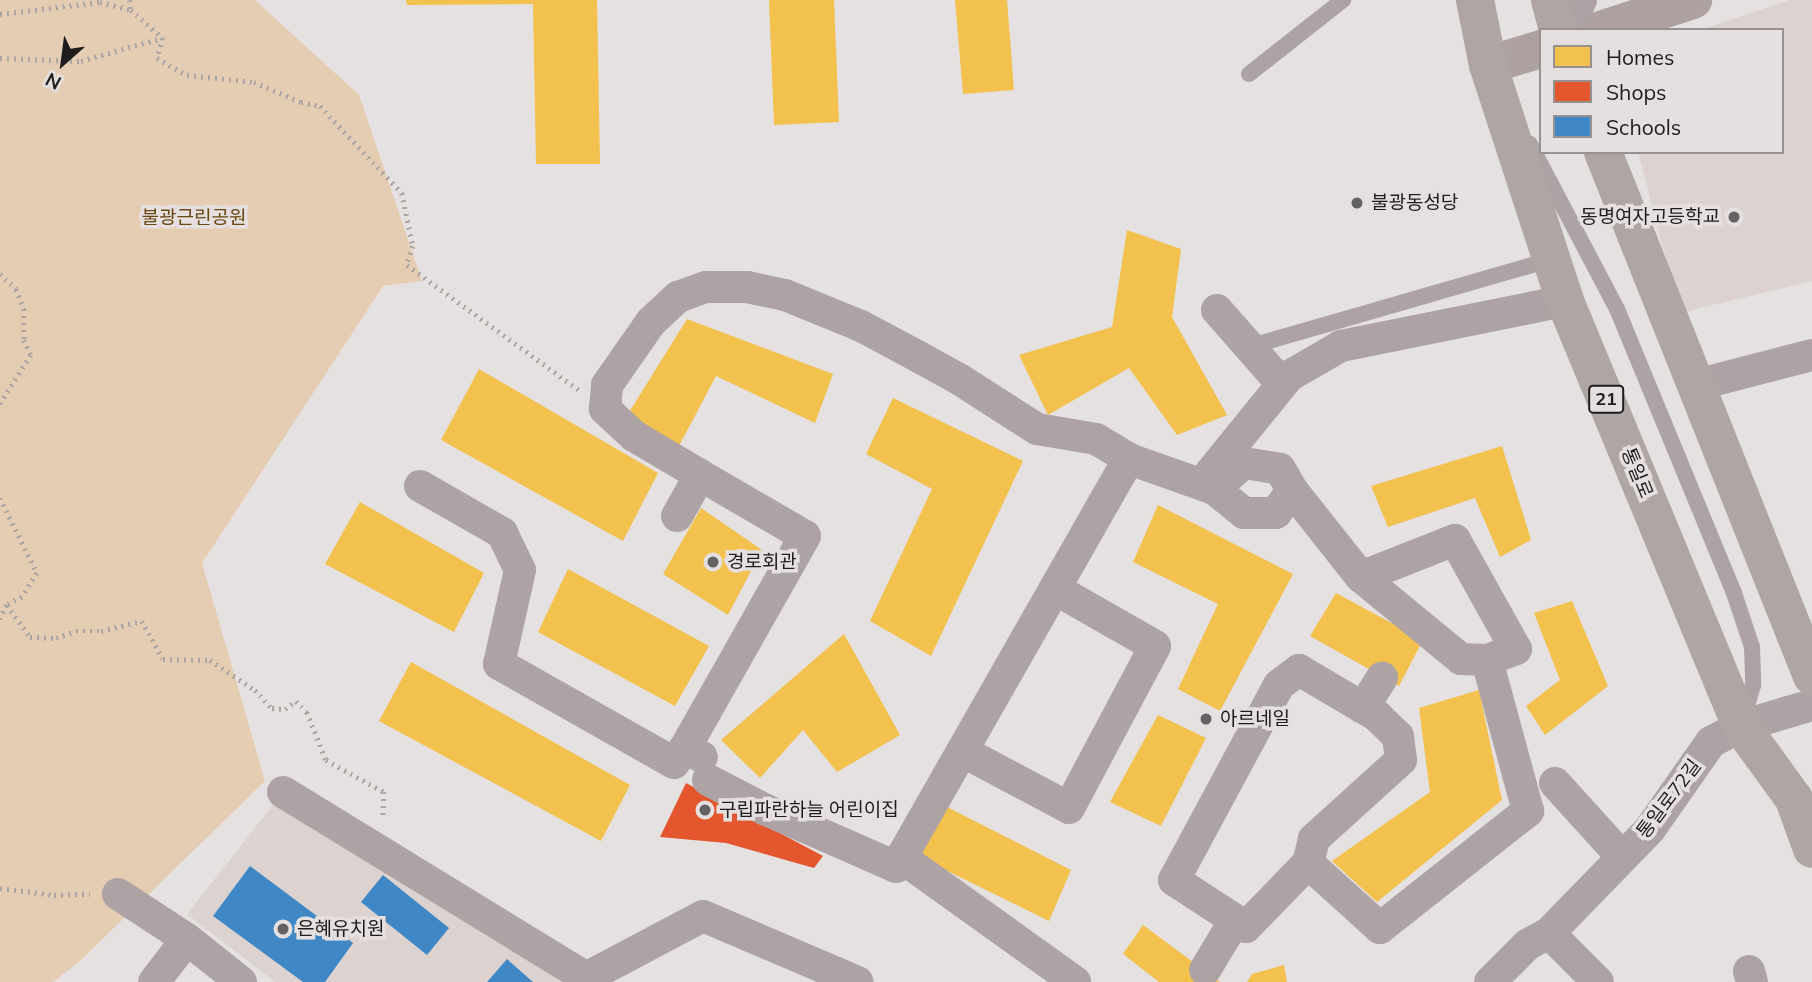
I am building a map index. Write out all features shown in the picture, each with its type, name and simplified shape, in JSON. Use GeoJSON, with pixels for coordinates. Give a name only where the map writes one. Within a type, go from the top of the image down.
{"type":"FeatureCollection","features":[{"type":"Feature","properties":{"kind":"main road","name":"통일로"},"geometry":{"type":"LineString","coordinates":[[1475,0],[1488,65],[1566,301],[1741,726],[1803,797],[1812,849]]}},
{"type":"Feature","properties":{"kind":"main road"},"geometry":{"type":"LineString","coordinates":[[1550,0],[1557,28]]}},
{"type":"Feature","properties":{"kind":"main road"},"geometry":{"type":"LineString","coordinates":[[1605,154],[1812,676]]}},
{"type":"Feature","properties":{"kind":"street"},"geometry":{"type":"LineString","coordinates":[[1568,28],[1581,0]]}},
{"type":"Feature","properties":{"kind":"street"},"geometry":{"type":"LineString","coordinates":[[1606,28],[1693,0]]}},
{"type":"Feature","properties":{"kind":"street"},"geometry":{"type":"LineString","coordinates":[[1488,65],[1539,50]]}},
{"type":"Feature","properties":{"kind":"street"},"geometry":{"type":"LineString","coordinates":[[420,486],[502,533],[520,570],[499,664],[674,763],[805,536],[634,436],[605,409],[607,385],[625,356],[651,322],[678,297],[706,287],[747,287],[785,295],[860,326],[959,379],[1037,429],[1096,439],[1129,459],[1214,489],[1244,513],[1276,513],[1292,490]]}},
{"type":"Feature","properties":{"kind":"street"},"geometry":{"type":"LineString","coordinates":[[1214,489],[1211,472],[1289,376],[1341,346],[1566,301]]}},
{"type":"Feature","properties":{"kind":"street"},"geometry":{"type":"LineString","coordinates":[[1217,310],[1282,384]]}},
{"type":"Feature","properties":{"kind":"street"},"geometry":{"type":"LineString","coordinates":[[1696,385],[1812,355]]}},
{"type":"Feature","properties":{"kind":"street"},"geometry":{"type":"LineString","coordinates":[[708,780],[764,809],[897,867],[1129,459]]}},
{"type":"Feature","properties":{"kind":"street"},"geometry":{"type":"LineString","coordinates":[[1214,489],[1244,463],[1280,469],[1292,490],[1361,577],[1413,627],[1461,659],[1487,660],[1516,649],[1455,540],[1361,577]]}},
{"type":"Feature","properties":{"kind":"street"},"geometry":{"type":"LineString","coordinates":[[677,516],[700,475]]}},
{"type":"Feature","properties":{"kind":"street"},"geometry":{"type":"LineString","coordinates":[[962,751],[1069,808],[1155,646],[1055,589]]}},
{"type":"Feature","properties":{"kind":"street"},"geometry":{"type":"LineString","coordinates":[[1308,863],[1380,928],[1528,811],[1487,660]]}},
{"type":"Feature","properties":{"kind":"street"},"geometry":{"type":"LineString","coordinates":[[1299,670],[1377,716],[1398,736],[1401,760],[1314,839],[1308,863],[1246,927],[1174,880],[1279,685],[1299,670]]}},
{"type":"Feature","properties":{"kind":"street"},"geometry":{"type":"LineString","coordinates":[[1363,708],[1382,677]]}},
{"type":"Feature","properties":{"kind":"street","name":"통일로72길"},"geometry":{"type":"LineString","coordinates":[[1489,982],[1527,945],[1549,933],[1650,829],[1711,742],[1741,726],[1812,705]]}},
{"type":"Feature","properties":{"kind":"street"},"geometry":{"type":"LineString","coordinates":[[685,748],[750,782]]}},
{"type":"Feature","properties":{"kind":"street"},"geometry":{"type":"LineString","coordinates":[[1555,783],[1622,857]]}},
{"type":"Feature","properties":{"kind":"street"},"geometry":{"type":"LineString","coordinates":[[282,792],[586,978],[703,916],[858,982]]}},
{"type":"Feature","properties":{"kind":"street"},"geometry":{"type":"LineString","coordinates":[[902,858],[1074,982]]}},
{"type":"Feature","properties":{"kind":"street"},"geometry":{"type":"LineString","coordinates":[[118,894],[187,939],[241,982]]}},
{"type":"Feature","properties":{"kind":"street"},"geometry":{"type":"LineString","coordinates":[[1205,970],[1235,920]]}},
{"type":"Feature","properties":{"kind":"street"},"geometry":{"type":"LineString","coordinates":[[1549,933],[1598,982]]}},
{"type":"Feature","properties":{"kind":"street"},"geometry":{"type":"LineString","coordinates":[[154,982],[187,939]]}},
{"type":"Feature","properties":{"kind":"lane"},"geometry":{"type":"LineString","coordinates":[[1249,74],[1343,0]]}},
{"type":"Feature","properties":{"kind":"lane"},"geometry":{"type":"LineString","coordinates":[[1488,65],[1617,309],[1734,593],[1752,647],[1753,685],[1741,726]]}},
{"type":"Feature","properties":{"kind":"lane"},"geometry":{"type":"LineString","coordinates":[[1248,347],[1552,259]]}},
{"type":"Feature","properties":{"kind":"path"},"geometry":{"type":"LineString","coordinates":[[130,0],[131,10]]}},
{"type":"Feature","properties":{"kind":"path"},"geometry":{"type":"LineString","coordinates":[[0,15],[100,2],[131,10],[163,38]]}},
{"type":"Feature","properties":{"kind":"path"},"geometry":{"type":"LineString","coordinates":[[0,58],[81,61],[163,38]]}},
{"type":"Feature","properties":{"kind":"path"},"geometry":{"type":"LineString","coordinates":[[163,38],[156,58],[187,75],[254,82],[302,102],[320,106],[402,193],[413,246],[407,265],[605,409]]}},
{"type":"Feature","properties":{"kind":"path"},"geometry":{"type":"LineString","coordinates":[[0,274],[16,289],[24,309],[24,340],[31,355],[0,404]]}},
{"type":"Feature","properties":{"kind":"path"},"geometry":{"type":"LineString","coordinates":[[0,498],[37,573],[22,597],[7,605],[0,619]]}},
{"type":"Feature","properties":{"kind":"path"},"geometry":{"type":"LineString","coordinates":[[7,605],[30,636],[56,638],[76,631],[102,631],[142,621],[163,659],[210,660],[256,690],[272,708],[285,709],[296,701],[307,712],[326,760],[384,792],[380,853]]}},
{"type":"Feature","properties":{"kind":"path"},"geometry":{"type":"LineString","coordinates":[[0,888],[54,895],[118,894]]}},
{"type":"Feature","properties":{"kind":"shaded area","name":"동명여자고등학교"},"geometry":{"type":"Polygon","coordinates":[[[1789,0],[1812,0],[1812,281],[1680,313],[1639,154],[1784,154],[1784,28],[1706,28],[1789,0]]]}},
{"type":"Feature","properties":{"kind":"shaded area"},"geometry":{"type":"Polygon","coordinates":[[[276,801],[537,960],[560,982],[275,982],[187,914],[276,801]]]}},
{"type":"Feature","properties":{"kind":"green space","name":"불광근린공원"},"geometry":{"type":"Polygon","coordinates":[[[0,0],[255,0],[359,95],[422,281],[383,286],[202,563],[265,781],[80,961],[53,982],[0,982],[0,0]]]}},
{"type":"Feature","properties":{"kind":"building: Homes"},"geometry":{"type":"Polygon","coordinates":[[[406,0],[597,0],[600,164],[536,164],[533,4],[407,5],[406,0]]]}},
{"type":"Feature","properties":{"kind":"building: Homes"},"geometry":{"type":"Polygon","coordinates":[[[769,0],[834,0],[839,122],[774,125],[769,0]]]}},
{"type":"Feature","properties":{"kind":"building: Homes"},"geometry":{"type":"Polygon","coordinates":[[[955,0],[1007,0],[1014,90],[963,94],[955,0]]]}},
{"type":"Feature","properties":{"kind":"building: Homes"},"geometry":{"type":"Polygon","coordinates":[[[1127,230],[1181,249],[1172,317],[1227,415],[1177,435],[1129,368],[1048,415],[1019,355],[1112,327],[1127,230]]]}},
{"type":"Feature","properties":{"kind":"building: Homes"},"geometry":{"type":"Polygon","coordinates":[[[687,319],[833,374],[815,423],[716,376],[679,446],[628,414],[687,319]]]}},
{"type":"Feature","properties":{"kind":"building: Homes"},"geometry":{"type":"Polygon","coordinates":[[[479,369],[658,473],[623,541],[441,440],[479,369]]]}},
{"type":"Feature","properties":{"kind":"building: Homes"},"geometry":{"type":"Polygon","coordinates":[[[893,398],[1023,461],[931,656],[870,621],[932,489],[866,454],[893,398]]]}},
{"type":"Feature","properties":{"kind":"building: Homes"},"geometry":{"type":"Polygon","coordinates":[[[1502,446],[1531,540],[1500,557],[1475,498],[1388,527],[1371,486],[1502,446]]]}},
{"type":"Feature","properties":{"kind":"building: Homes"},"geometry":{"type":"Polygon","coordinates":[[[360,502],[484,573],[454,632],[325,564],[360,502]]]}},
{"type":"Feature","properties":{"kind":"building: Homes"},"geometry":{"type":"Polygon","coordinates":[[[1158,505],[1293,574],[1220,711],[1178,689],[1218,604],[1133,562],[1158,505]]]}},
{"type":"Feature","properties":{"kind":"building: Homes","name":"경로회관"},"geometry":{"type":"Polygon","coordinates":[[[701,508],[762,550],[728,615],[663,574],[701,508]]]}},
{"type":"Feature","properties":{"kind":"building: Homes"},"geometry":{"type":"Polygon","coordinates":[[[568,569],[709,646],[675,706],[538,632],[568,569]]]}},
{"type":"Feature","properties":{"kind":"building: Homes"},"geometry":{"type":"Polygon","coordinates":[[[1336,593],[1423,640],[1399,686],[1310,636],[1336,593]]]}},
{"type":"Feature","properties":{"kind":"building: Homes"},"geometry":{"type":"Polygon","coordinates":[[[1572,601],[1608,686],[1545,735],[1526,706],[1560,680],[1534,613],[1572,601]]]}},
{"type":"Feature","properties":{"kind":"building: Homes"},"geometry":{"type":"Polygon","coordinates":[[[844,634],[900,735],[837,772],[803,730],[760,778],[721,740],[844,634]]]}},
{"type":"Feature","properties":{"kind":"building: Homes"},"geometry":{"type":"Polygon","coordinates":[[[411,662],[630,785],[601,841],[379,721],[411,662]]]}},
{"type":"Feature","properties":{"kind":"building: Homes"},"geometry":{"type":"Polygon","coordinates":[[[1479,690],[1502,800],[1377,902],[1332,861],[1430,792],[1419,708],[1479,690]]]}},
{"type":"Feature","properties":{"kind":"building: Homes"},"geometry":{"type":"Polygon","coordinates":[[[1158,715],[1206,738],[1161,826],[1110,802],[1158,715]]]}},
{"type":"Feature","properties":{"kind":"building: Homes"},"geometry":{"type":"Polygon","coordinates":[[[943,805],[1071,870],[1049,921],[915,855],[943,805]]]}},
{"type":"Feature","properties":{"kind":"building: Homes"},"geometry":{"type":"Polygon","coordinates":[[[1143,925],[1220,982],[1159,982],[1123,954],[1143,925]]]}},
{"type":"Feature","properties":{"kind":"building: Homes"},"geometry":{"type":"Polygon","coordinates":[[[1284,965],[1287,982],[1247,982],[1252,974],[1284,965]]]}},
{"type":"Feature","properties":{"kind":"building: Shops","name":"구립파란하늘 어린이집"},"geometry":{"type":"Polygon","coordinates":[[[686,783],[823,856],[814,868],[726,843],[660,837],[686,783]]]}},
{"type":"Feature","properties":{"kind":"building: Schools","name":"은혜유치원"},"geometry":{"type":"Polygon","coordinates":[[[250,866],[353,943],[325,982],[303,982],[213,916],[250,866]]]}},
{"type":"Feature","properties":{"kind":"building: Schools"},"geometry":{"type":"Polygon","coordinates":[[[383,875],[449,928],[427,955],[361,902],[383,875]]]}},
{"type":"Feature","properties":{"kind":"building: Schools"},"geometry":{"type":"Polygon","coordinates":[[[507,959],[533,982],[487,982],[507,959]]]}},
{"type":"Feature","properties":{"kind":"place","name":"불광동성당"},"geometry":{"type":"Point","coordinates":[1357,203]}},
{"type":"Feature","properties":{"kind":"place","name":"동명여자고등학교"},"geometry":{"type":"Point","coordinates":[1734,217]}},
{"type":"Feature","properties":{"kind":"place","name":"경로회관"},"geometry":{"type":"Point","coordinates":[713,562]}},
{"type":"Feature","properties":{"kind":"place","name":"아르네일"},"geometry":{"type":"Point","coordinates":[1206,719]}},
{"type":"Feature","properties":{"kind":"place","name":"구립파란하늘 어린이집"},"geometry":{"type":"Point","coordinates":[705,810]}},
{"type":"Feature","properties":{"kind":"place","name":"은혜유치원"},"geometry":{"type":"Point","coordinates":[283,929]}}]}
